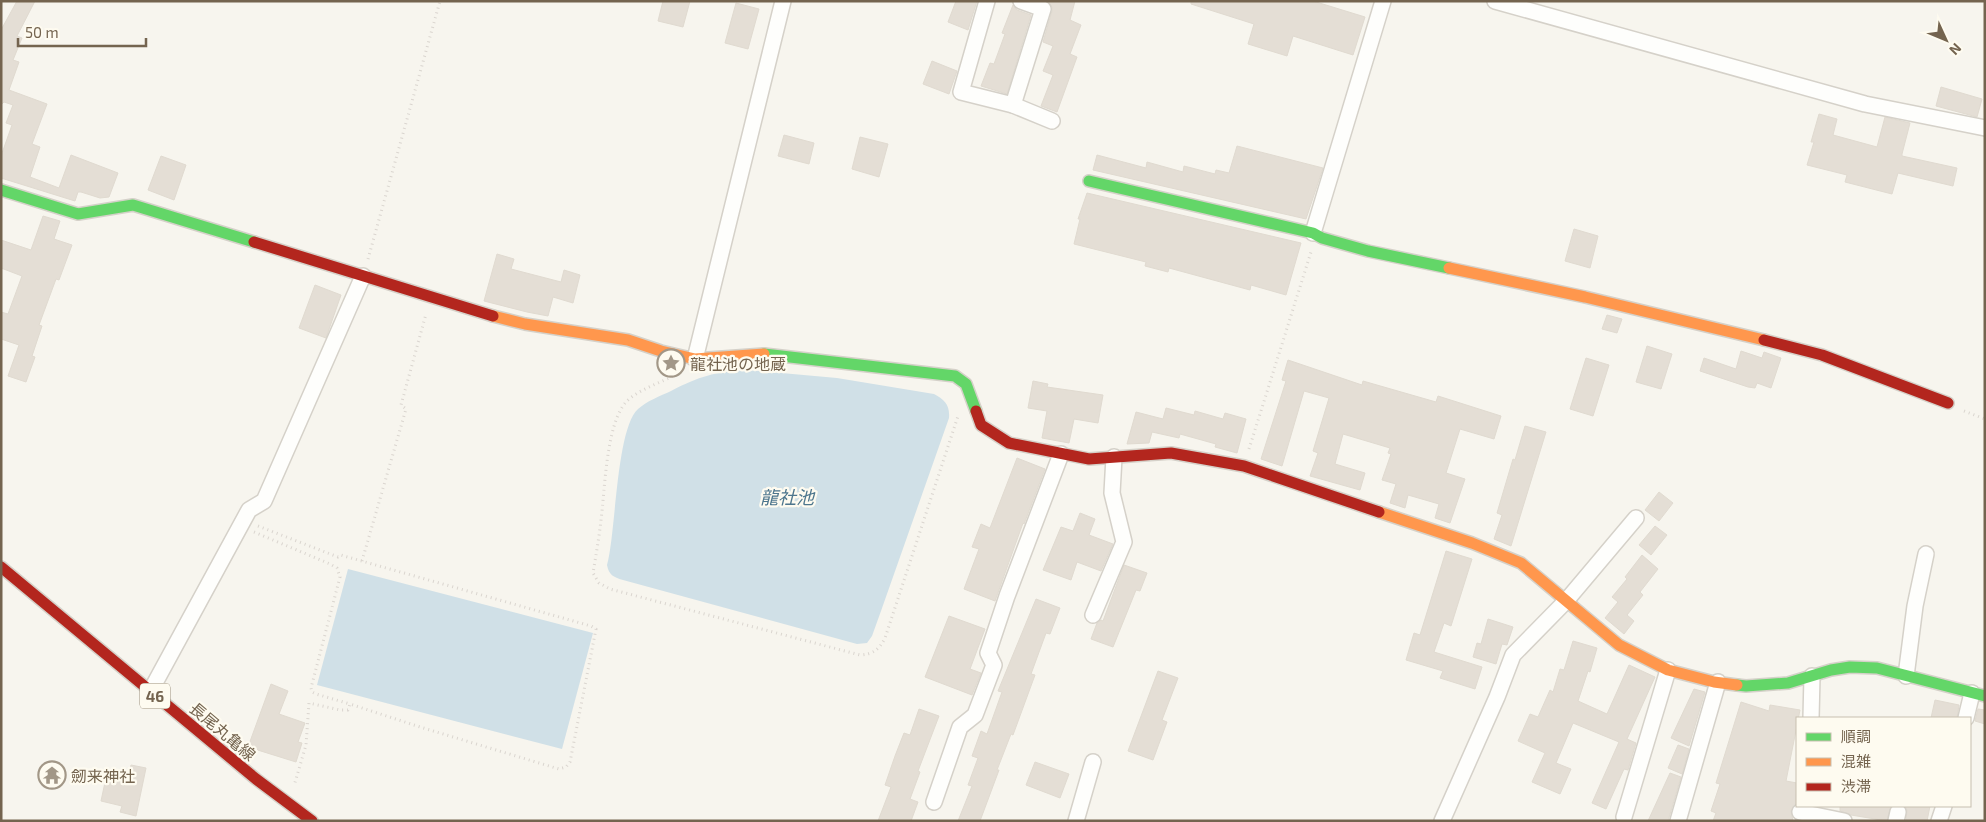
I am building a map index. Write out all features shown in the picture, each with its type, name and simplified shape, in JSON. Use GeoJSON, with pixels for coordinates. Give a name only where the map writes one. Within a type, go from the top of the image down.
{"type":"FeatureCollection","features":[{"type":"Feature","properties":{"kind":"street"},"geometry":{"type":"LineString","coordinates":[[695,359],[783,1]]}},
{"type":"Feature","properties":{"kind":"street"},"geometry":{"type":"LineString","coordinates":[[987,1],[961,92],[1013,105],[1052,121]]}},
{"type":"Feature","properties":{"kind":"street"},"geometry":{"type":"LineString","coordinates":[[1013,105],[1043,9],[1022,1]]}},
{"type":"Feature","properties":{"kind":"street"},"geometry":{"type":"LineString","coordinates":[[1313,233],[1383,1]]}},
{"type":"Feature","properties":{"kind":"street"},"geometry":{"type":"LineString","coordinates":[[1495,1],[1866,104],[1985,128]]}},
{"type":"Feature","properties":{"kind":"street"},"geometry":{"type":"LineString","coordinates":[[1089,181],[1313,233],[1322,238],[1368,251],[1584,297],[1735,332],[1822,355],[1948,403]]}},
{"type":"Feature","properties":{"kind":"street"},"geometry":{"type":"LineString","coordinates":[[1,190],[78,214],[133,205],[525,324],[628,340],[661,351],[695,359],[757,353],[955,376],[966,384],[981,426],[1009,443],[1089,459],[1171,453],[1244,466],[1445,534],[1521,563],[1619,645],[1668,670],[1718,682],[1746,686],[1788,683],[1850,667],[1877,668],[1978,694],[1966,717]]}},
{"type":"Feature","properties":{"kind":"street"},"geometry":{"type":"LineString","coordinates":[[150,692],[241,523],[249,510],[264,502],[363,276]]}},
{"type":"Feature","properties":{"kind":"street"},"geometry":{"type":"LineString","coordinates":[[934,802],[960,727],[974,715],[994,665],[988,653],[1007,596],[1061,454]]}},
{"type":"Feature","properties":{"kind":"street"},"geometry":{"type":"LineString","coordinates":[[1093,615],[1124,542],[1112,492],[1114,458]]}},
{"type":"Feature","properties":{"kind":"street"},"geometry":{"type":"LineString","coordinates":[[1442,821],[1497,697],[1513,655],[1566,602],[1636,518]]}},
{"type":"Feature","properties":{"kind":"street"},"geometry":{"type":"LineString","coordinates":[[1906,676],[1925,594],[1926,554]]}},
{"type":"Feature","properties":{"kind":"street","name":"長尾丸亀線"},"geometry":{"type":"LineString","coordinates":[[1,567],[40,602],[256,779],[292,811],[312,821]]}},
{"type":"Feature","properties":{"kind":"street"},"geometry":{"type":"LineString","coordinates":[[1624,817],[1668,670]]}},
{"type":"Feature","properties":{"kind":"street"},"geometry":{"type":"LineString","coordinates":[[1810,717],[1812,676]]}},
{"type":"Feature","properties":{"kind":"street"},"geometry":{"type":"LineString","coordinates":[[1678,821],[1718,682]]}},
{"type":"Feature","properties":{"kind":"street"},"geometry":{"type":"LineString","coordinates":[[1076,821],[1093,762]]}},
{"type":"Feature","properties":{"kind":"street"},"geometry":{"type":"LineString","coordinates":[[1939,821],[1944,807]]}},
{"type":"Feature","properties":{"kind":"street"},"geometry":{"type":"LineString","coordinates":[[1799,813],[1844,821]]}},
{"type":"Feature","properties":{"kind":"path"},"geometry":{"type":"LineString","coordinates":[[363,276],[440,1]]}},
{"type":"Feature","properties":{"kind":"path"},"geometry":{"type":"LineString","coordinates":[[1244,466],[1313,247],[1313,233]]}},
{"type":"Feature","properties":{"kind":"path"},"geometry":{"type":"LineString","coordinates":[[362,561],[406,409],[401,405],[431,297]]}},
{"type":"Feature","properties":{"kind":"path"},"geometry":{"type":"LineString","coordinates":[[695,359],[681,372],[644,389],[627,401],[617,414],[610,447],[593,573],[599,582],[610,589],[860,655],[870,654],[880,648],[885,638],[956,426],[959,412]]}},
{"type":"Feature","properties":{"kind":"path"},"geometry":{"type":"LineString","coordinates":[[1948,403],[1985,419]]}},
{"type":"Feature","properties":{"kind":"path"},"geometry":{"type":"LineString","coordinates":[[241,523],[338,558],[340,555],[362,561],[596,629],[570,762],[566,767],[560,769],[312,692],[311,688],[340,576],[337,568],[241,523]]}},
{"type":"Feature","properties":{"kind":"path"},"geometry":{"type":"LineString","coordinates":[[292,811],[292,793],[306,746],[309,703],[340,710],[348,710],[350,704]]}},
{"type":"Feature","properties":{"kind":"water","name":"龍社池"},"geometry":{"type":"Polygon","coordinates":[[[747,370],[837,378],[934,394],[941,398],[948,406],[949,418],[872,636],[867,643],[857,644],[623,580],[614,577],[609,571],[607,565],[621,459],[625,437],[631,420],[638,409],[654,399],[699,378],[725,372],[747,370]]]}},
{"type":"Feature","properties":{"kind":"water"},"geometry":{"type":"Polygon","coordinates":[[[348,569],[593,633],[562,749],[317,685],[348,569]]]}},
{"type":"Feature","properties":{"kind":"building"},"geometry":{"type":"Polygon","coordinates":[[[17,1],[35,1],[17,36],[22,38],[13,60],[19,62],[9,90],[47,104],[32,144],[40,147],[30,177],[59,188],[71,155],[118,173],[109,197],[100,198],[78,192],[75,201],[1,178],[1,156],[12,125],[6,123],[13,105],[4,102],[1,105],[1,30],[17,1]]]}},
{"type":"Feature","properties":{"kind":"building"},"geometry":{"type":"Polygon","coordinates":[[[663,1],[690,1],[683,27],[658,21],[663,1]]]}},
{"type":"Feature","properties":{"kind":"building"},"geometry":{"type":"Polygon","coordinates":[[[956,1],[977,1],[968,30],[948,22],[956,1]]]}},
{"type":"Feature","properties":{"kind":"building"},"geometry":{"type":"Polygon","coordinates":[[[1048,1],[1075,1],[1070,20],[1081,25],[1070,54],[1077,57],[1057,112],[1041,106],[1053,75],[1043,71],[1053,46],[1043,42],[1052,11],[1048,1]]]}},
{"type":"Feature","properties":{"kind":"building"},"geometry":{"type":"Polygon","coordinates":[[[1191,1],[1313,1],[1365,17],[1353,55],[1293,36],[1287,56],[1248,44],[1254,24],[1191,4],[1191,1]]]}},
{"type":"Feature","properties":{"kind":"building"},"geometry":{"type":"Polygon","coordinates":[[[736,3],[759,9],[748,49],[725,43],[736,3]]]}},
{"type":"Feature","properties":{"kind":"building"},"geometry":{"type":"Polygon","coordinates":[[[1013,5],[1017,10],[1031,15],[1007,94],[981,86],[990,63],[994,64],[1005,34],[1002,33],[1013,5]]]}},
{"type":"Feature","properties":{"kind":"building"},"geometry":{"type":"Polygon","coordinates":[[[932,61],[957,71],[949,94],[923,84],[932,61]]]}},
{"type":"Feature","properties":{"kind":"building"},"geometry":{"type":"Polygon","coordinates":[[[1941,87],[1982,99],[1977,117],[1936,106],[1941,87]]]}},
{"type":"Feature","properties":{"kind":"building"},"geometry":{"type":"Polygon","coordinates":[[[1819,114],[1837,119],[1833,135],[1877,147],[1885,117],[1910,123],[1902,156],[1957,168],[1953,186],[1898,173],[1892,194],[1845,182],[1847,175],[1807,165],[1814,142],[1811,142],[1819,114]]]}},
{"type":"Feature","properties":{"kind":"building"},"geometry":{"type":"Polygon","coordinates":[[[784,135],[814,143],[809,164],[778,156],[784,135]]]}},
{"type":"Feature","properties":{"kind":"building"},"geometry":{"type":"Polygon","coordinates":[[[860,137],[888,144],[879,177],[852,169],[860,137]]]}},
{"type":"Feature","properties":{"kind":"building"},"geometry":{"type":"Polygon","coordinates":[[[1237,146],[1323,168],[1306,219],[1093,170],[1097,155],[1146,168],[1147,162],[1183,172],[1184,166],[1215,174],[1216,170],[1229,173],[1237,146]]]}},
{"type":"Feature","properties":{"kind":"building"},"geometry":{"type":"Polygon","coordinates":[[[161,156],[186,165],[174,200],[148,190],[161,156]]]}},
{"type":"Feature","properties":{"kind":"building"},"geometry":{"type":"Polygon","coordinates":[[[1087,193],[1301,243],[1286,295],[1251,285],[1250,290],[1169,268],[1168,272],[1145,266],[1146,262],[1074,244],[1080,219],[1078,219],[1087,193]]]}},
{"type":"Feature","properties":{"kind":"building"},"geometry":{"type":"Polygon","coordinates":[[[43,216],[60,221],[54,239],[72,245],[59,280],[56,279],[39,325],[42,326],[32,356],[35,357],[26,382],[8,376],[19,345],[1,339],[1,312],[8,314],[22,276],[1,268],[1,240],[31,250],[43,216]]]}},
{"type":"Feature","properties":{"kind":"building"},"geometry":{"type":"Polygon","coordinates":[[[1574,229],[1598,236],[1590,268],[1565,261],[1574,229]]]}},
{"type":"Feature","properties":{"kind":"building"},"geometry":{"type":"Polygon","coordinates":[[[497,254],[514,259],[511,269],[561,282],[564,270],[580,275],[573,303],[553,297],[548,316],[484,301],[497,254]]]}},
{"type":"Feature","properties":{"kind":"building"},"geometry":{"type":"Polygon","coordinates":[[[315,285],[341,295],[326,338],[299,328],[315,285]]]}},
{"type":"Feature","properties":{"kind":"building"},"geometry":{"type":"Polygon","coordinates":[[[1607,315],[1622,319],[1617,333],[1602,329],[1607,315]]]}},
{"type":"Feature","properties":{"kind":"building"},"geometry":{"type":"Polygon","coordinates":[[[1647,346],[1672,354],[1661,389],[1636,382],[1647,346]]]}},
{"type":"Feature","properties":{"kind":"building"},"geometry":{"type":"Polygon","coordinates":[[[1741,351],[1762,358],[1764,352],[1781,358],[1771,388],[1757,383],[1755,388],[1748,387],[1700,371],[1704,358],[1736,369],[1741,351]]]}},
{"type":"Feature","properties":{"kind":"building"},"geometry":{"type":"Polygon","coordinates":[[[1586,358],[1609,365],[1593,416],[1570,409],[1586,358]]]}},
{"type":"Feature","properties":{"kind":"building"},"geometry":{"type":"Polygon","coordinates":[[[1288,360],[1362,385],[1363,381],[1436,402],[1438,396],[1501,416],[1494,439],[1460,429],[1446,473],[1465,479],[1450,523],[1435,518],[1439,504],[1408,495],[1405,508],[1390,503],[1396,484],[1382,480],[1391,454],[1388,453],[1390,448],[1343,434],[1335,464],[1365,473],[1360,490],[1310,476],[1318,453],[1313,451],[1329,398],[1304,391],[1282,466],[1261,459],[1286,381],[1282,380],[1288,360]]]}},
{"type":"Feature","properties":{"kind":"building"},"geometry":{"type":"Polygon","coordinates":[[[1033,381],[1048,384],[1047,387],[1103,395],[1098,423],[1074,419],[1069,443],[1042,438],[1047,411],[1028,408],[1033,381]]]}},
{"type":"Feature","properties":{"kind":"building"},"geometry":{"type":"Polygon","coordinates":[[[1166,408],[1194,415],[1195,411],[1223,419],[1225,413],[1246,419],[1237,453],[1215,447],[1216,444],[1180,434],[1179,438],[1152,432],[1149,443],[1127,444],[1136,412],[1163,419],[1166,408]]]}},
{"type":"Feature","properties":{"kind":"building"},"geometry":{"type":"Polygon","coordinates":[[[1525,426],[1546,432],[1511,546],[1494,539],[1502,515],[1497,513],[1525,426]]]}},
{"type":"Feature","properties":{"kind":"building"},"geometry":{"type":"Polygon","coordinates":[[[1017,458],[1045,469],[995,601],[964,589],[979,549],[972,547],[981,524],[990,528],[1017,458]]]}},
{"type":"Feature","properties":{"kind":"building"},"geometry":{"type":"Polygon","coordinates":[[[1659,492],[1673,503],[1659,521],[1645,510],[1659,492]]]}},
{"type":"Feature","properties":{"kind":"building"},"geometry":{"type":"Polygon","coordinates":[[[1080,513],[1095,519],[1089,535],[1113,544],[1101,571],[1077,562],[1071,580],[1043,570],[1061,527],[1073,531],[1080,513]]]}},
{"type":"Feature","properties":{"kind":"building"},"geometry":{"type":"Polygon","coordinates":[[[1655,526],[1667,535],[1651,555],[1639,545],[1655,526]]]}},
{"type":"Feature","properties":{"kind":"building"},"geometry":{"type":"Polygon","coordinates":[[[1446,551],[1472,559],[1451,626],[1444,623],[1434,652],[1482,667],[1475,689],[1440,678],[1443,671],[1406,660],[1414,633],[1420,635],[1446,551]]]}},
{"type":"Feature","properties":{"kind":"building"},"geometry":{"type":"Polygon","coordinates":[[[1642,555],[1658,569],[1640,592],[1643,595],[1627,615],[1634,621],[1624,634],[1605,618],[1618,602],[1612,597],[1627,579],[1625,577],[1642,555]]]}},
{"type":"Feature","properties":{"kind":"building"},"geometry":{"type":"Polygon","coordinates":[[[1124,565],[1147,573],[1140,591],[1136,590],[1113,647],[1091,639],[1097,623],[1101,620],[1103,621],[1124,565]]]}},
{"type":"Feature","properties":{"kind":"building"},"geometry":{"type":"Polygon","coordinates":[[[1036,599],[1060,608],[1050,634],[1046,633],[1031,674],[1035,675],[1013,735],[1011,734],[997,770],[999,770],[980,821],[958,821],[972,786],[968,785],[978,758],[972,756],[981,731],[987,734],[1002,692],[998,691],[1036,599]]]}},
{"type":"Feature","properties":{"kind":"building"},"geometry":{"type":"Polygon","coordinates":[[[949,616],[985,629],[970,669],[981,673],[972,695],[925,677],[949,616]]]}},
{"type":"Feature","properties":{"kind":"building"},"geometry":{"type":"Polygon","coordinates":[[[1488,619],[1513,627],[1507,645],[1502,644],[1496,664],[1473,657],[1477,643],[1481,644],[1488,619]]]}},
{"type":"Feature","properties":{"kind":"building"},"geometry":{"type":"Polygon","coordinates":[[[1573,641],[1597,648],[1590,672],[1588,671],[1578,701],[1607,714],[1629,665],[1655,677],[1627,739],[1636,743],[1628,770],[1624,769],[1606,809],[1592,803],[1619,742],[1573,723],[1556,763],[1571,769],[1560,794],[1532,782],[1545,753],[1518,741],[1530,714],[1538,717],[1550,690],[1553,692],[1560,669],[1564,670],[1573,641]]]}},
{"type":"Feature","properties":{"kind":"building"},"geometry":{"type":"Polygon","coordinates":[[[1158,671],[1178,678],[1162,720],[1167,722],[1153,760],[1128,751],[1158,671]]]}},
{"type":"Feature","properties":{"kind":"building"},"geometry":{"type":"Polygon","coordinates":[[[271,684],[288,691],[279,714],[305,723],[298,742],[302,743],[296,762],[248,747],[271,684]]]}},
{"type":"Feature","properties":{"kind":"building"},"geometry":{"type":"Polygon","coordinates":[[[1694,689],[1705,692],[1689,746],[1671,738],[1694,689]]]}},
{"type":"Feature","properties":{"kind":"building"},"geometry":{"type":"Polygon","coordinates":[[[1935,700],[1959,705],[1957,717],[1931,717],[1935,700]]]}},
{"type":"Feature","properties":{"kind":"building"},"geometry":{"type":"Polygon","coordinates":[[[1741,702],[1769,711],[1770,705],[1800,710],[1799,717],[1796,717],[1796,730],[1786,781],[1796,783],[1796,804],[1791,811],[1793,821],[1713,821],[1716,813],[1711,811],[1720,784],[1716,783],[1741,702]]]}},
{"type":"Feature","properties":{"kind":"building"},"geometry":{"type":"Polygon","coordinates":[[[919,709],[939,716],[918,771],[920,772],[910,799],[918,802],[911,821],[878,821],[891,787],[885,785],[895,756],[904,733],[910,735],[919,709]]]}},
{"type":"Feature","properties":{"kind":"building"},"geometry":{"type":"Polygon","coordinates":[[[1978,709],[1985,710],[1985,724],[1975,721],[1978,709]]]}},
{"type":"Feature","properties":{"kind":"building"},"geometry":{"type":"Polygon","coordinates":[[[1678,745],[1689,749],[1682,774],[1668,768],[1678,745]]]}},
{"type":"Feature","properties":{"kind":"building"},"geometry":{"type":"Polygon","coordinates":[[[1035,762],[1069,774],[1060,798],[1026,785],[1035,762]]]}},
{"type":"Feature","properties":{"kind":"building"},"geometry":{"type":"Polygon","coordinates":[[[131,765],[146,768],[136,816],[120,812],[122,806],[101,801],[107,773],[128,778],[131,765]]]}},
{"type":"Feature","properties":{"kind":"building"},"geometry":{"type":"Polygon","coordinates":[[[1670,773],[1681,777],[1668,821],[1648,821],[1670,773]]]}},
{"type":"Feature","properties":{"kind":"building"},"geometry":{"type":"Polygon","coordinates":[[[1840,807],[1891,807],[1887,821],[1851,815],[1840,811],[1840,807]]]}},
{"type":"Feature","properties":{"kind":"building"},"geometry":{"type":"Polygon","coordinates":[[[1906,807],[1930,807],[1927,821],[1906,821],[1906,807]]]}},
{"type":"Feature","properties":{"kind":"traffic: fast"},"geometry":{"type":"LineString","coordinates":[[1089,181],[1313,233],[1322,238],[1368,251],[1449,268]]}},
{"type":"Feature","properties":{"kind":"traffic: fast"},"geometry":{"type":"LineString","coordinates":[[1,190],[78,214],[133,205],[254,242]]}},
{"type":"Feature","properties":{"kind":"traffic: fast"},"geometry":{"type":"LineString","coordinates":[[764,354],[955,376],[966,384],[976,411]]}},
{"type":"Feature","properties":{"kind":"traffic: fast"},"geometry":{"type":"LineString","coordinates":[[1737,685],[1788,683],[1831,670],[1850,667],[1877,668],[1985,696]]}},
{"type":"Feature","properties":{"kind":"traffic: slow"},"geometry":{"type":"LineString","coordinates":[[1449,268],[1585,297],[1764,340]]}},
{"type":"Feature","properties":{"kind":"traffic: slow"},"geometry":{"type":"LineString","coordinates":[[493,316],[525,324],[628,340],[661,351],[695,359],[764,354]]}},
{"type":"Feature","properties":{"kind":"traffic: slow"},"geometry":{"type":"LineString","coordinates":[[1379,512],[1472,543],[1521,563],[1619,645],[1668,670],[1714,682],[1737,685]]}},
{"type":"Feature","properties":{"kind":"traffic: jam"},"geometry":{"type":"LineString","coordinates":[[254,242],[493,316]]}},
{"type":"Feature","properties":{"kind":"traffic: jam"},"geometry":{"type":"LineString","coordinates":[[1764,340],[1822,355],[1948,403]]}},
{"type":"Feature","properties":{"kind":"traffic: jam"},"geometry":{"type":"LineString","coordinates":[[976,411],[981,425],[1009,443],[1089,459],[1171,453],[1244,466],[1379,512]]}},
{"type":"Feature","properties":{"kind":"traffic: jam"},"geometry":{"type":"LineString","coordinates":[[1,567],[256,779],[312,821]]}},
{"type":"Feature","properties":{"kind":"place","name":"龍社池の地蔵"},"geometry":{"type":"Point","coordinates":[671,363]}},
{"type":"Feature","properties":{"kind":"place","name":"劒来神社"},"geometry":{"type":"Point","coordinates":[52,775]}}]}
